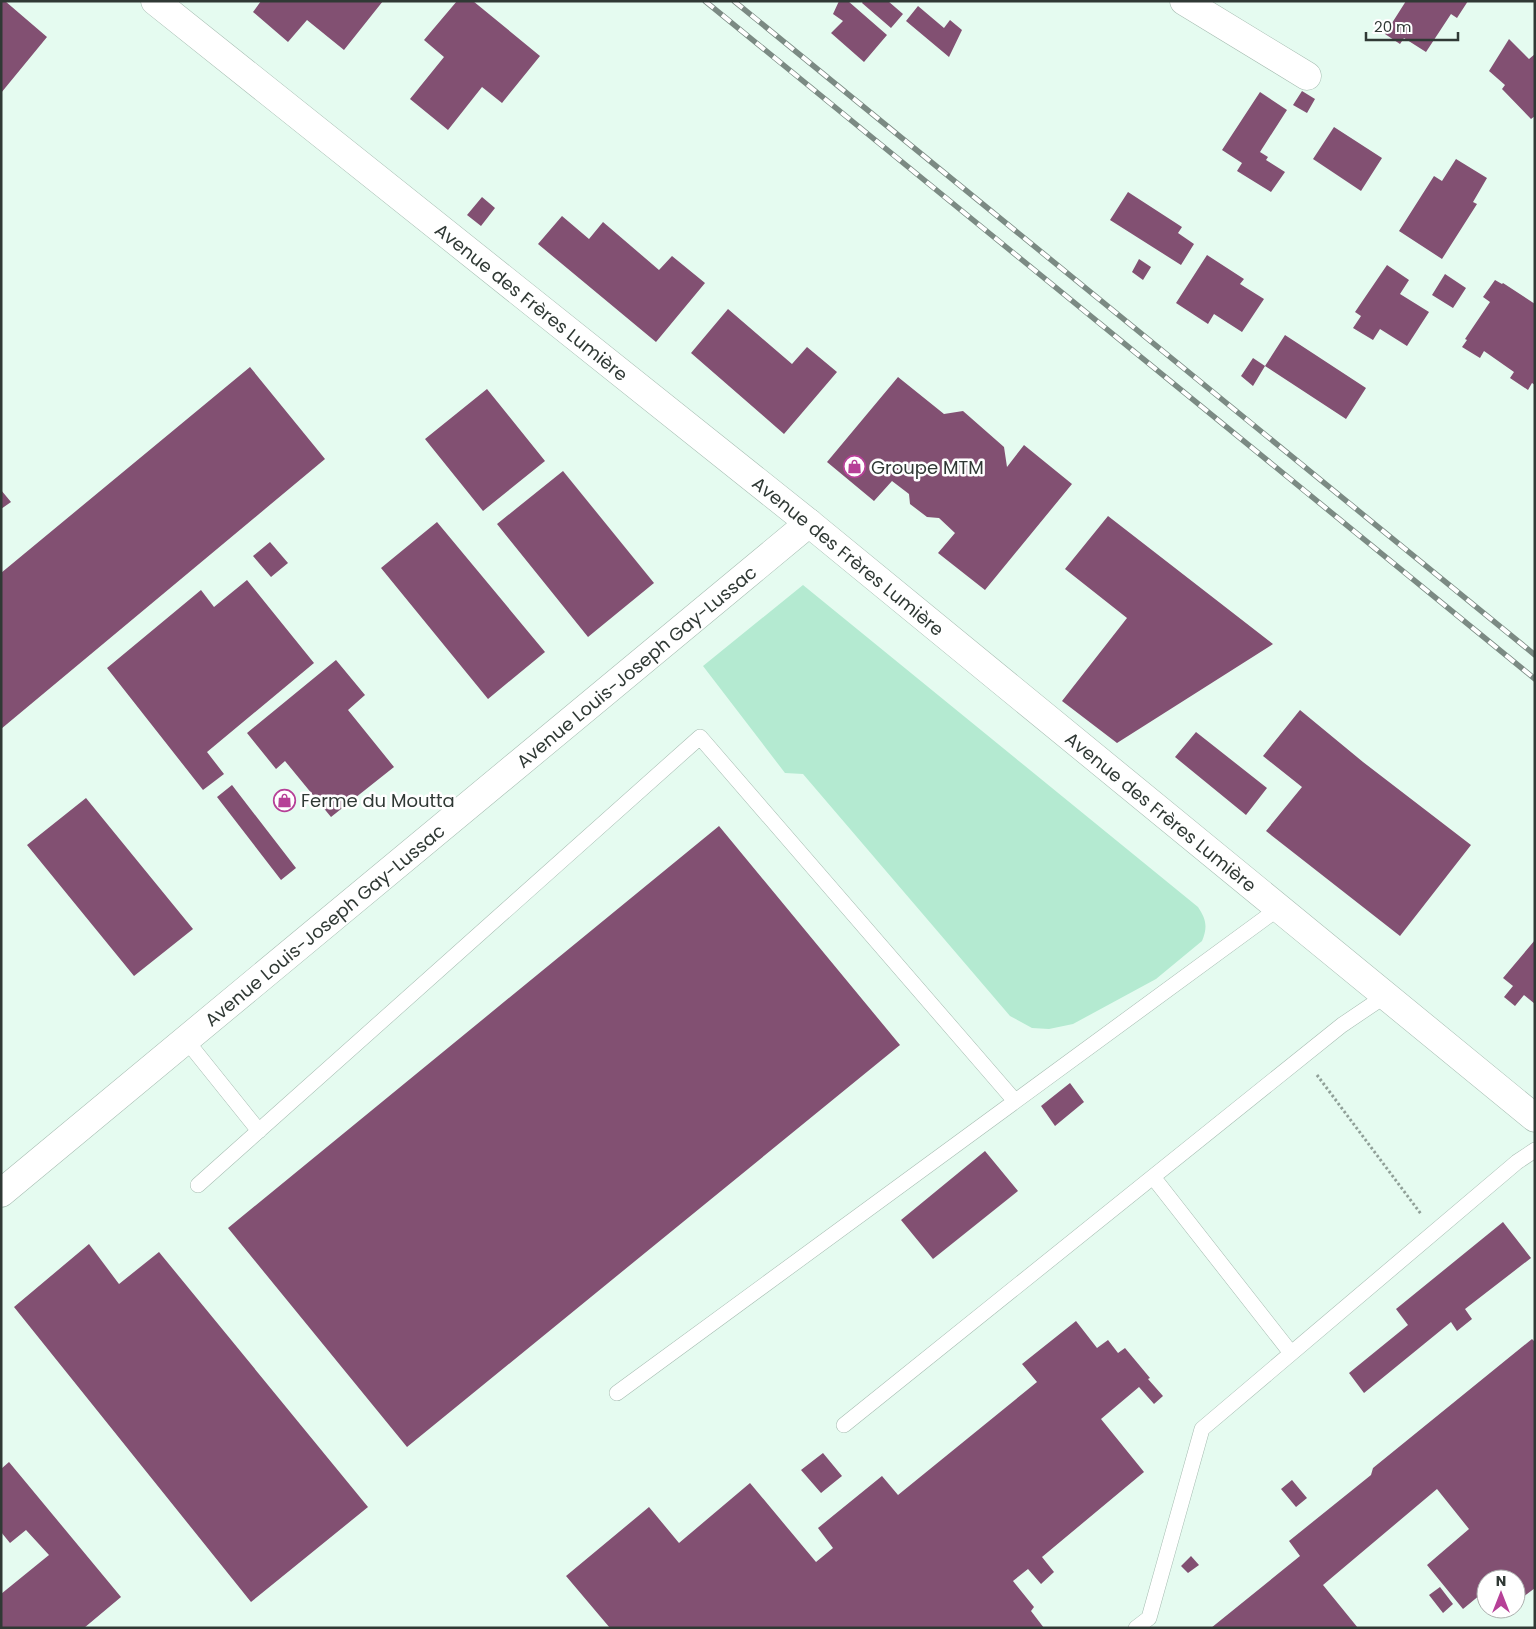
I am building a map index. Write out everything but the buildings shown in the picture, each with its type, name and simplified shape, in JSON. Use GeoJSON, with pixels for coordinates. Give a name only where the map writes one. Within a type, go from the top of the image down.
{"type":"FeatureCollection","features":[{"type":"Feature","properties":{"kind":"street","name":"Avenue des Frères Lumière"},"geometry":{"type":"LineString","coordinates":[[155,1],[809,523],[1535,1118]]}},
{"type":"Feature","properties":{"kind":"street"},"geometry":{"type":"LineString","coordinates":[[1184,1],[1307,76]]}},
{"type":"Feature","properties":{"kind":"street","name":"Avenue Louis-Joseph Gay-Lussac"},"geometry":{"type":"LineString","coordinates":[[1,1193],[809,523]]}},
{"type":"Feature","properties":{"kind":"lane"},"geometry":{"type":"LineString","coordinates":[[198,1184],[700,737],[1015,1101]]}},
{"type":"Feature","properties":{"kind":"lane"},"geometry":{"type":"LineString","coordinates":[[617,1393],[1279,908]]}},
{"type":"Feature","properties":{"kind":"lane"},"geometry":{"type":"LineString","coordinates":[[844,1425],[1342,1025],[1385,996]]}},
{"type":"Feature","properties":{"kind":"lane"},"geometry":{"type":"LineString","coordinates":[[186,1040],[259,1131]]}},
{"type":"Feature","properties":{"kind":"lane"},"geometry":{"type":"LineString","coordinates":[[1136,1628],[1149,1618],[1202,1429],[1517,1162],[1535,1150]]}},
{"type":"Feature","properties":{"kind":"lane"},"geometry":{"type":"LineString","coordinates":[[1153,1177],[1291,1353]]}},
{"type":"Feature","properties":{"kind":"path"},"geometry":{"type":"LineString","coordinates":[[1303,1056],[1435,1232]]}},
{"type":"Feature","properties":{"kind":"green space"},"geometry":{"type":"Polygon","coordinates":[[[803,585],[1198,907],[1205,923],[1202,941],[1156,979],[1073,1024],[1049,1029],[1032,1028],[1010,1016],[803,774],[785,773],[703,666],[803,585]]]}},
{"type":"Feature","properties":{"kind":"railway"},"geometry":{"type":"LineString","coordinates":[[705,1],[1535,679]]}},
{"type":"Feature","properties":{"kind":"railway"},"geometry":{"type":"LineString","coordinates":[[734,1],[1535,655]]}},
{"type":"Feature","properties":{"kind":"place","name":"Groupe MTM"},"geometry":{"type":"Point","coordinates":[855,467]}},
{"type":"Feature","properties":{"kind":"place","name":"Ferme du Moutta"},"geometry":{"type":"Point","coordinates":[285,800]}}]}
